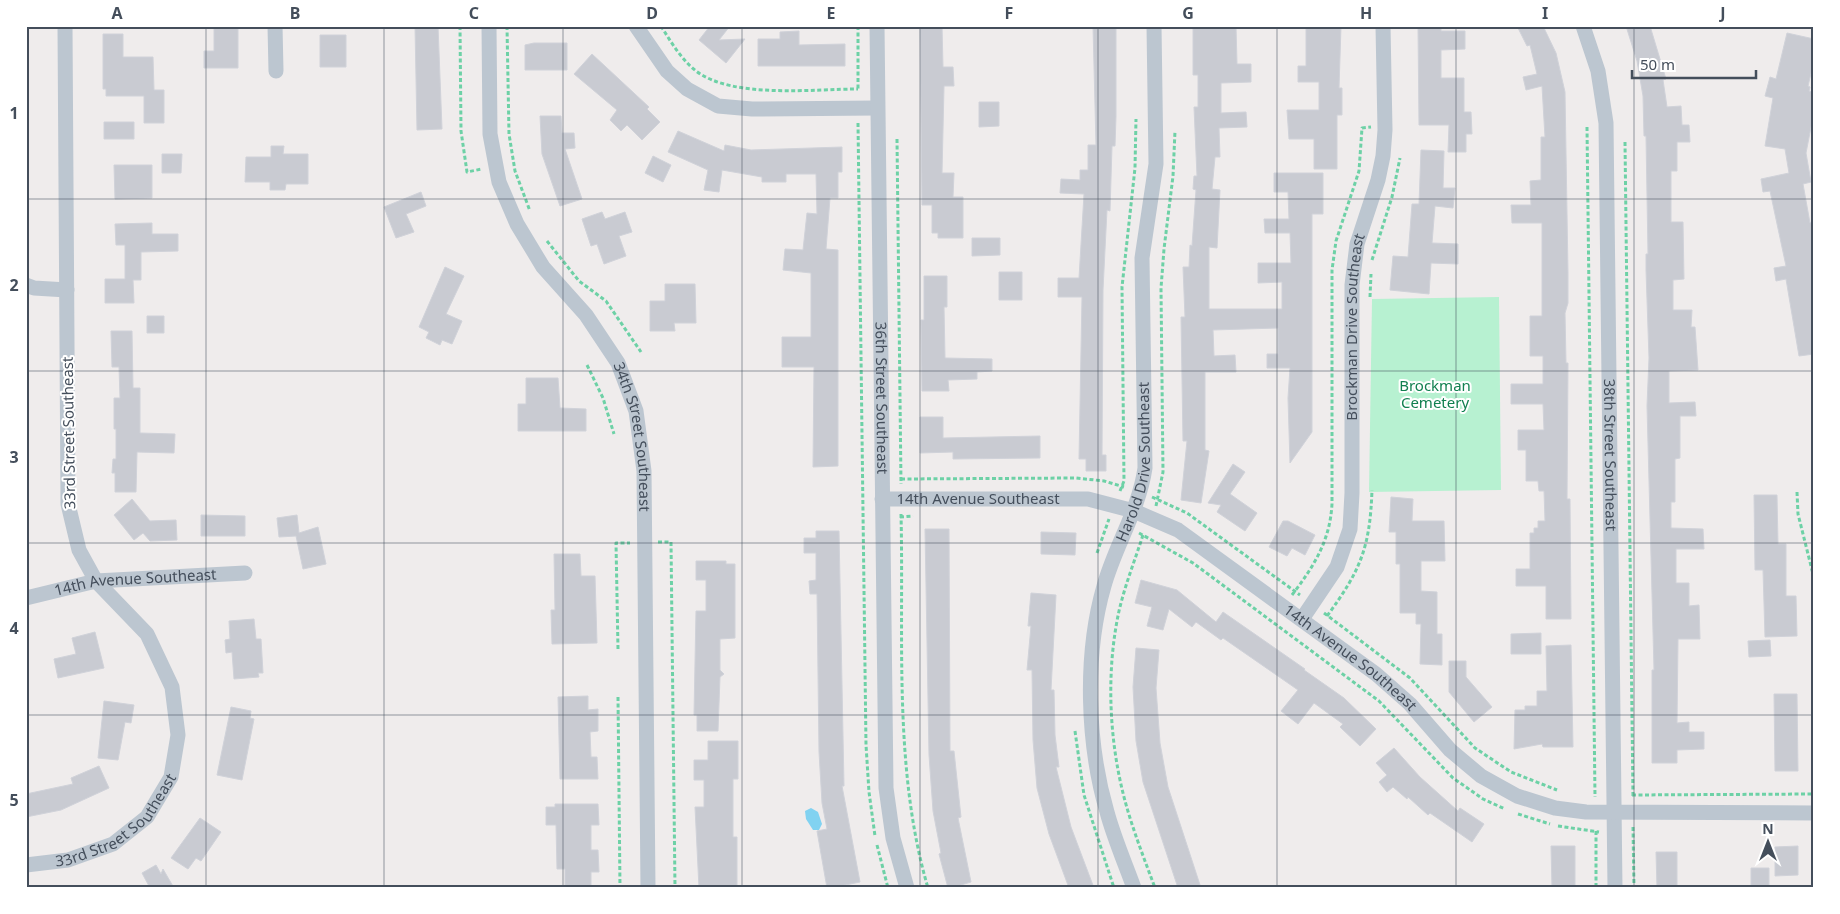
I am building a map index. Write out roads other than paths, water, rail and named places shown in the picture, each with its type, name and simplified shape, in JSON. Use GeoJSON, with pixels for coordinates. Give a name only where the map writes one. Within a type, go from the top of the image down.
{"type":"FeatureCollection","features":[{"type":"Feature","properties":{"kind":"street","name":"33rd Street Southeast"},"geometry":{"type":"LineString","coordinates":[[26,865],[68,860],[113,844],[147,817],[170,777],[178,735],[172,687],[147,634],[96,581],[79,550],[68,504],[65,26]]}},
{"type":"Feature","properties":{"kind":"street"},"geometry":{"type":"LineString","coordinates":[[275,26],[276,71]]}},
{"type":"Feature","properties":{"kind":"street","name":"34th Street Southeast"},"geometry":{"type":"LineString","coordinates":[[490,26],[490,134],[499,182],[517,224],[543,267],[586,315],[618,363],[636,411],[644,472],[648,888]]}},
{"type":"Feature","properties":{"kind":"street"},"geometry":{"type":"LineString","coordinates":[[636,26],[667,71],[687,90],[718,106],[752,110],[877,108]]}},
{"type":"Feature","properties":{"kind":"street","name":"36th Street Southeast"},"geometry":{"type":"LineString","coordinates":[[877,26],[886,788],[893,838],[907,888]]}},
{"type":"Feature","properties":{"kind":"street","name":"Harold Drive Southeast"},"geometry":{"type":"LineString","coordinates":[[1134,888],[1107,812],[1097,766],[1090,712],[1092,653],[1104,586],[1142,488],[1145,468],[1142,258],[1156,164],[1154,26]]}},
{"type":"Feature","properties":{"kind":"street","name":"Brockman Drive Southeast"},"geometry":{"type":"LineString","coordinates":[[1302,619],[1337,567],[1350,528],[1352,493],[1352,285],[1357,244],[1378,180],[1382,156],[1385,130],[1383,26]]}},
{"type":"Feature","properties":{"kind":"street","name":"38th Street Southeast"},"geometry":{"type":"LineString","coordinates":[[1583,26],[1598,71],[1606,123],[1615,888]]}},
{"type":"Feature","properties":{"kind":"street"},"geometry":{"type":"LineString","coordinates":[[26,285],[34,288],[67,290]]}},
{"type":"Feature","properties":{"kind":"street","name":"14th Avenue Southeast"},"geometry":{"type":"LineString","coordinates":[[882,499],[1088,499],[1134,511],[1178,530],[1376,674],[1410,704],[1450,750],[1481,776],[1517,796],[1555,808],[1614,813],[1814,813]]}},
{"type":"Feature","properties":{"kind":"street","name":"14th Avenue Southeast"},"geometry":{"type":"LineString","coordinates":[[26,598],[96,581],[245,573]]}},
{"type":"Feature","properties":{"kind":"water"},"geometry":{"type":"Polygon","coordinates":[[[811,808],[818,812],[822,824],[819,830],[813,830],[806,819],[805,811],[811,808]]]}},
{"type":"Feature","properties":{"kind":"park label","name":"Brockman Cemetery"},"geometry":{"type":"Point","coordinates":[1435,394]}}]}
